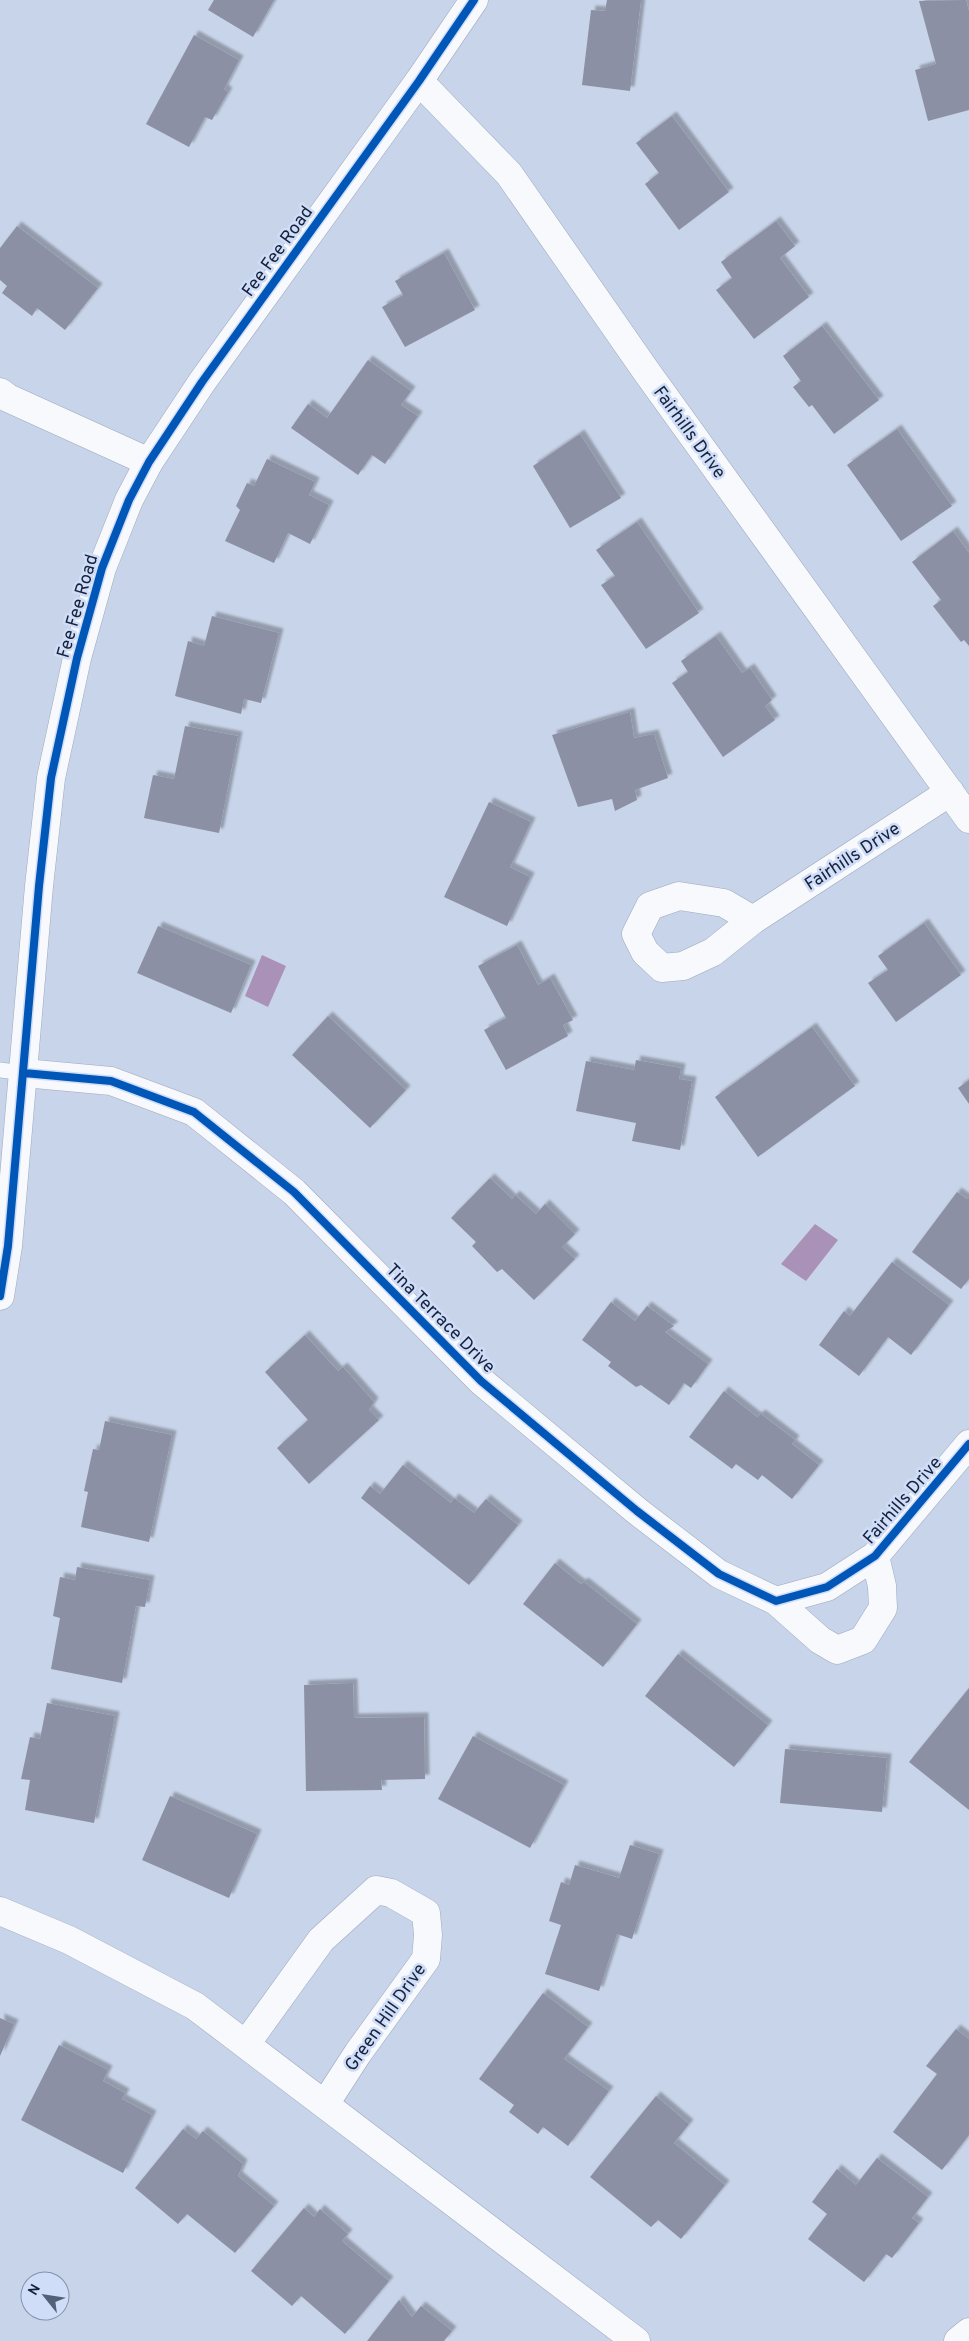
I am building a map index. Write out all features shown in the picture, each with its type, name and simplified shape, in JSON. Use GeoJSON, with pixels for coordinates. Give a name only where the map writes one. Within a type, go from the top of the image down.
{"type":"FeatureCollection","features":[{"type":"Feature","properties":{"kind":"street","name":"Fee Fee Road"},"geometry":{"type":"LineString","coordinates":[[0,1296],[8,1246],[12,1072],[39,886],[51,778],[77,658],[102,568],[129,500],[149,462],[202,382],[419,81],[474,0]]}},
{"type":"Feature","properties":{"kind":"street","name":"Fairhills Drive"},"geometry":{"type":"LineString","coordinates":[[419,81],[509,174],[646,371],[969,819]]}},
{"type":"Feature","properties":{"kind":"street"},"geometry":{"type":"LineString","coordinates":[[0,392],[8,398],[149,462]]}},
{"type":"Feature","properties":{"kind":"street","name":"Fairhills Drive"},"geometry":{"type":"LineString","coordinates":[[753,920],[950,792]]}},
{"type":"Feature","properties":{"kind":"street","name":"Tina Terrace Drive"},"geometry":{"type":"LineString","coordinates":[[12,1072],[111,1081],[194,1112],[294,1192],[481,1381],[632,1507],[719,1574],[776,1601],[820,1640],[836,1650],[863,1640],[883,1608],[882,1586],[875,1556]]}},
{"type":"Feature","properties":{"kind":"street","name":"Fairhills Drive"},"geometry":{"type":"LineString","coordinates":[[776,1601],[828,1587],[875,1556],[969,1444]]}},
{"type":"Feature","properties":{"kind":"street","name":"Green Hill Drive"},"geometry":{"type":"LineString","coordinates":[[246,2044],[321,1940],[376,1890],[390,1893],[426,1913],[428,1935],[426,1960],[358,2053],[325,2104]]}},
{"type":"Feature","properties":{"kind":"street"},"geometry":{"type":"LineString","coordinates":[[0,1911],[69,1940],[195,2006],[636,2341]]}},
{"type":"Feature","properties":{"kind":"street"},"geometry":{"type":"LineString","coordinates":[[958,2341],[969,2332]]}},
{"type":"Feature","properties":{"kind":"shaded area"},"geometry":{"type":"Polygon","coordinates":[[[262,955],[286,966],[268,1007],[245,996],[262,955]]]}},
{"type":"Feature","properties":{"kind":"shaded area"},"geometry":{"type":"Polygon","coordinates":[[[815,1224],[838,1240],[806,1281],[781,1264],[815,1224]]]}},
{"type":"Feature","properties":{"kind":"building"},"geometry":{"type":"Polygon","coordinates":[[[214,0],[274,0],[253,37],[208,10],[214,0]]]}},
{"type":"Feature","properties":{"kind":"building"},"geometry":{"type":"Polygon","coordinates":[[[607,0],[641,0],[630,91],[582,85],[591,10],[605,11],[607,0]]]}},
{"type":"Feature","properties":{"kind":"building"},"geometry":{"type":"Polygon","coordinates":[[[966,0],[969,11],[969,110],[928,121],[915,70],[936,64],[919,1],[966,0]]]}},
{"type":"Feature","properties":{"kind":"building"},"geometry":{"type":"Polygon","coordinates":[[[194,35],[239,60],[224,89],[228,92],[212,120],[205,117],[189,147],[146,124],[194,35]]]}},
{"type":"Feature","properties":{"kind":"building"},"geometry":{"type":"Polygon","coordinates":[[[672,116],[729,192],[679,230],[645,184],[659,173],[636,143],[672,116]]]}},
{"type":"Feature","properties":{"kind":"building"},"geometry":{"type":"Polygon","coordinates":[[[776,221],[795,246],[780,258],[809,297],[754,339],[716,290],[732,278],[721,262],[776,221]]]}},
{"type":"Feature","properties":{"kind":"building"},"geometry":{"type":"Polygon","coordinates":[[[17,226],[98,288],[65,330],[37,308],[32,316],[2,293],[7,286],[0,280],[0,248],[17,226]]]}},
{"type":"Feature","properties":{"kind":"building"},"geometry":{"type":"Polygon","coordinates":[[[444,253],[475,310],[405,347],[382,307],[403,295],[395,281],[444,253]]]}},
{"type":"Feature","properties":{"kind":"building"},"geometry":{"type":"Polygon","coordinates":[[[822,326],[879,400],[834,434],[812,405],[809,407],[793,387],[801,381],[783,356],[822,326]]]}},
{"type":"Feature","properties":{"kind":"building"},"geometry":{"type":"Polygon","coordinates":[[[368,360],[411,391],[401,405],[418,416],[385,464],[372,455],[358,475],[291,428],[308,404],[327,418],[368,360]]]}},
{"type":"Feature","properties":{"kind":"building"},"geometry":{"type":"Polygon","coordinates":[[[897,429],[952,506],[901,541],[847,465],[897,429]]]}},
{"type":"Feature","properties":{"kind":"building"},"geometry":{"type":"Polygon","coordinates":[[[580,434],[621,498],[570,528],[533,466],[580,434]]]}},
{"type":"Feature","properties":{"kind":"building"},"geometry":{"type":"Polygon","coordinates":[[[267,459],[315,482],[309,495],[329,505],[310,544],[288,533],[274,563],[225,541],[240,510],[236,506],[247,483],[254,486],[267,459]]]}},
{"type":"Feature","properties":{"kind":"building"},"geometry":{"type":"Polygon","coordinates":[[[637,522],[699,613],[646,649],[601,585],[615,576],[596,550],[637,522]]]}},
{"type":"Feature","properties":{"kind":"building"},"geometry":{"type":"Polygon","coordinates":[[[953,531],[969,553],[969,646],[964,640],[961,642],[933,606],[941,600],[912,562],[953,531]]]}},
{"type":"Feature","properties":{"kind":"building"},"geometry":{"type":"Polygon","coordinates":[[[212,616],[279,633],[261,703],[244,699],[241,714],[175,696],[188,641],[204,646],[212,616]]]}},
{"type":"Feature","properties":{"kind":"building"},"geometry":{"type":"Polygon","coordinates":[[[716,636],[742,673],[750,668],[772,700],[765,706],[775,720],[723,757],[672,683],[688,672],[681,661],[716,636]]]}},
{"type":"Feature","properties":{"kind":"building"},"geometry":{"type":"Polygon","coordinates":[[[630,712],[634,738],[654,734],[668,778],[635,790],[637,800],[615,811],[612,799],[578,807],[552,735],[630,712]]]}},
{"type":"Feature","properties":{"kind":"building"},"geometry":{"type":"Polygon","coordinates":[[[185,726],[238,736],[219,833],[144,818],[153,775],[174,779],[185,726]]]}},
{"type":"Feature","properties":{"kind":"building"},"geometry":{"type":"Polygon","coordinates":[[[489,802],[531,822],[510,867],[530,877],[507,926],[444,897],[489,802]]]}},
{"type":"Feature","properties":{"kind":"building"},"geometry":{"type":"Polygon","coordinates":[[[924,923],[961,975],[896,1022],[868,983],[888,970],[878,956],[924,923]]]}},
{"type":"Feature","properties":{"kind":"building"},"geometry":{"type":"Polygon","coordinates":[[[158,926],[251,965],[231,1013],[137,973],[158,926]]]}},
{"type":"Feature","properties":{"kind":"building"},"geometry":{"type":"Polygon","coordinates":[[[517,945],[538,985],[550,978],[573,1020],[563,1025],[568,1036],[506,1070],[484,1030],[506,1018],[478,966],[517,945]]]}},
{"type":"Feature","properties":{"kind":"building"},"geometry":{"type":"Polygon","coordinates":[[[328,1016],[406,1090],[370,1128],[292,1055],[328,1016]]]}},
{"type":"Feature","properties":{"kind":"building"},"geometry":{"type":"Polygon","coordinates":[[[812,1027],[855,1086],[758,1157],[715,1097],[812,1027]]]}},
{"type":"Feature","properties":{"kind":"building"},"geometry":{"type":"Polygon","coordinates":[[[636,1060],[681,1068],[679,1079],[692,1081],[680,1150],[632,1141],[636,1123],[576,1111],[586,1061],[634,1070],[636,1060]]]}},
{"type":"Feature","properties":{"kind":"building"},"geometry":{"type":"Polygon","coordinates":[[[969,1080],[969,1104],[958,1088],[969,1080]]]}},
{"type":"Feature","properties":{"kind":"building"},"geometry":{"type":"Polygon","coordinates":[[[490,1178],[512,1199],[515,1195],[536,1214],[545,1204],[575,1234],[562,1247],[575,1259],[534,1300],[502,1269],[497,1272],[472,1246],[476,1242],[451,1218],[490,1178]]]}},
{"type":"Feature","properties":{"kind":"building"},"geometry":{"type":"Polygon","coordinates":[[[957,1192],[967,1199],[969,1197],[969,1279],[961,1289],[912,1252],[957,1192]]]}},
{"type":"Feature","properties":{"kind":"building"},"geometry":{"type":"Polygon","coordinates":[[[892,1262],[949,1305],[911,1355],[888,1337],[859,1376],[819,1345],[844,1311],[850,1316],[892,1262]]]}},
{"type":"Feature","properties":{"kind":"building"},"geometry":{"type":"Polygon","coordinates":[[[611,1302],[635,1321],[647,1306],[674,1326],[665,1332],[708,1364],[691,1388],[684,1383],[669,1405],[641,1385],[636,1387],[608,1366],[611,1362],[582,1340],[611,1302]]]}},
{"type":"Feature","properties":{"kind":"building"},"geometry":{"type":"Polygon","coordinates":[[[305,1335],[338,1371],[343,1367],[374,1402],[369,1410],[379,1420],[309,1484],[277,1448],[308,1420],[265,1372],[305,1335]]]}},
{"type":"Feature","properties":{"kind":"building"},"geometry":{"type":"Polygon","coordinates":[[[724,1391],[757,1417],[761,1414],[795,1440],[792,1444],[819,1465],[792,1499],[762,1475],[758,1480],[736,1464],[732,1469],[689,1437],[724,1391]]]}},
{"type":"Feature","properties":{"kind":"building"},"geometry":{"type":"Polygon","coordinates":[[[105,1421],[172,1435],[149,1542],[81,1527],[88,1492],[84,1491],[93,1449],[99,1450],[105,1421]]]}},
{"type":"Feature","properties":{"kind":"building"},"geometry":{"type":"Polygon","coordinates":[[[403,1465],[451,1503],[454,1498],[474,1513],[486,1499],[518,1525],[469,1585],[361,1498],[370,1486],[380,1494],[403,1465]]]}},
{"type":"Feature","properties":{"kind":"building"},"geometry":{"type":"Polygon","coordinates":[[[555,1563],[581,1584],[584,1582],[637,1624],[603,1667],[523,1604],[555,1563]]]}},
{"type":"Feature","properties":{"kind":"building"},"geometry":{"type":"Polygon","coordinates":[[[77,1567],[150,1580],[145,1607],[136,1606],[122,1683],[51,1669],[60,1618],[53,1616],[60,1577],[75,1580],[77,1567]]]}},
{"type":"Feature","properties":{"kind":"building"},"geometry":{"type":"Polygon","coordinates":[[[678,1654],[768,1725],[734,1767],[645,1696],[678,1654]]]}},
{"type":"Feature","properties":{"kind":"building"},"geometry":{"type":"Polygon","coordinates":[[[353,1683],[354,1718],[424,1717],[425,1779],[381,1780],[382,1790],[306,1791],[304,1685],[353,1683]]]}},
{"type":"Feature","properties":{"kind":"building"},"geometry":{"type":"Polygon","coordinates":[[[969,1688],[969,1810],[909,1762],[969,1688]]]}},
{"type":"Feature","properties":{"kind":"building"},"geometry":{"type":"Polygon","coordinates":[[[47,1703],[115,1716],[94,1823],[25,1810],[30,1780],[21,1779],[30,1737],[40,1739],[47,1703]]]}},
{"type":"Feature","properties":{"kind":"building"},"geometry":{"type":"Polygon","coordinates":[[[473,1736],[564,1785],[530,1848],[438,1799],[473,1736]]]}},
{"type":"Feature","properties":{"kind":"building"},"geometry":{"type":"Polygon","coordinates":[[[785,1749],[887,1758],[882,1812],[780,1803],[785,1749]]]}},
{"type":"Feature","properties":{"kind":"building"},"geometry":{"type":"Polygon","coordinates":[[[170,1796],[257,1834],[229,1898],[142,1860],[170,1796]]]}},
{"type":"Feature","properties":{"kind":"building"},"geometry":{"type":"Polygon","coordinates":[[[630,1845],[659,1854],[632,1939],[617,1934],[599,1991],[545,1974],[561,1925],[549,1921],[561,1882],[569,1885],[575,1865],[619,1878],[630,1845]]]}},
{"type":"Feature","properties":{"kind":"building"},"geometry":{"type":"Polygon","coordinates":[[[543,1993],[588,2027],[564,2059],[609,2091],[568,2146],[543,2127],[538,2134],[509,2112],[514,2105],[479,2079],[543,1993]]]}},
{"type":"Feature","properties":{"kind":"building"},"geometry":{"type":"Polygon","coordinates":[[[0,2018],[14,2024],[0,2056],[0,2018]]]}},
{"type":"Feature","properties":{"kind":"building"},"geometry":{"type":"Polygon","coordinates":[[[956,2029],[969,2039],[969,2135],[942,2170],[893,2132],[937,2074],[926,2066],[956,2029]]]}},
{"type":"Feature","properties":{"kind":"building"},"geometry":{"type":"Polygon","coordinates":[[[59,2045],[108,2070],[103,2081],[125,2093],[122,2099],[152,2115],[123,2173],[21,2120],[59,2045]]]}},
{"type":"Feature","properties":{"kind":"building"},"geometry":{"type":"Polygon","coordinates":[[[656,2096],[689,2124],[674,2143],[725,2185],[681,2239],[658,2220],[651,2227],[590,2177],[656,2096]]]}},
{"type":"Feature","properties":{"kind":"building"},"geometry":{"type":"Polygon","coordinates":[[[183,2129],[196,2139],[203,2131],[243,2164],[238,2176],[274,2206],[235,2253],[187,2214],[178,2224],[135,2188],[183,2129]]]}},
{"type":"Feature","properties":{"kind":"building"},"geometry":{"type":"Polygon","coordinates":[[[877,2158],[928,2197],[912,2218],[919,2223],[892,2258],[886,2254],[864,2282],[808,2239],[827,2214],[812,2202],[837,2169],[856,2185],[877,2158]]]}},
{"type":"Feature","properties":{"kind":"building"},"geometry":{"type":"Polygon","coordinates":[[[304,2208],[314,2217],[320,2209],[348,2234],[342,2241],[389,2281],[345,2334],[301,2296],[292,2306],[251,2271],[304,2208]]]}},
{"type":"Feature","properties":{"kind":"building"},"geometry":{"type":"Polygon","coordinates":[[[399,2300],[412,2317],[421,2306],[452,2331],[444,2341],[367,2341],[399,2300]]]}},
{"type":"Feature","properties":{"kind":"cycle path"},"geometry":{"type":"LineString","coordinates":[[0,1296],[8,1246],[39,886],[51,778],[77,658],[102,568],[129,500],[149,462],[202,382],[419,81],[474,0]]}},
{"type":"Feature","properties":{"kind":"cycle path"},"geometry":{"type":"LineString","coordinates":[[24,1073],[111,1081],[194,1112],[294,1192],[481,1381],[637,1511],[719,1574],[776,1601],[827,1587],[875,1556],[969,1444]]}}]}
